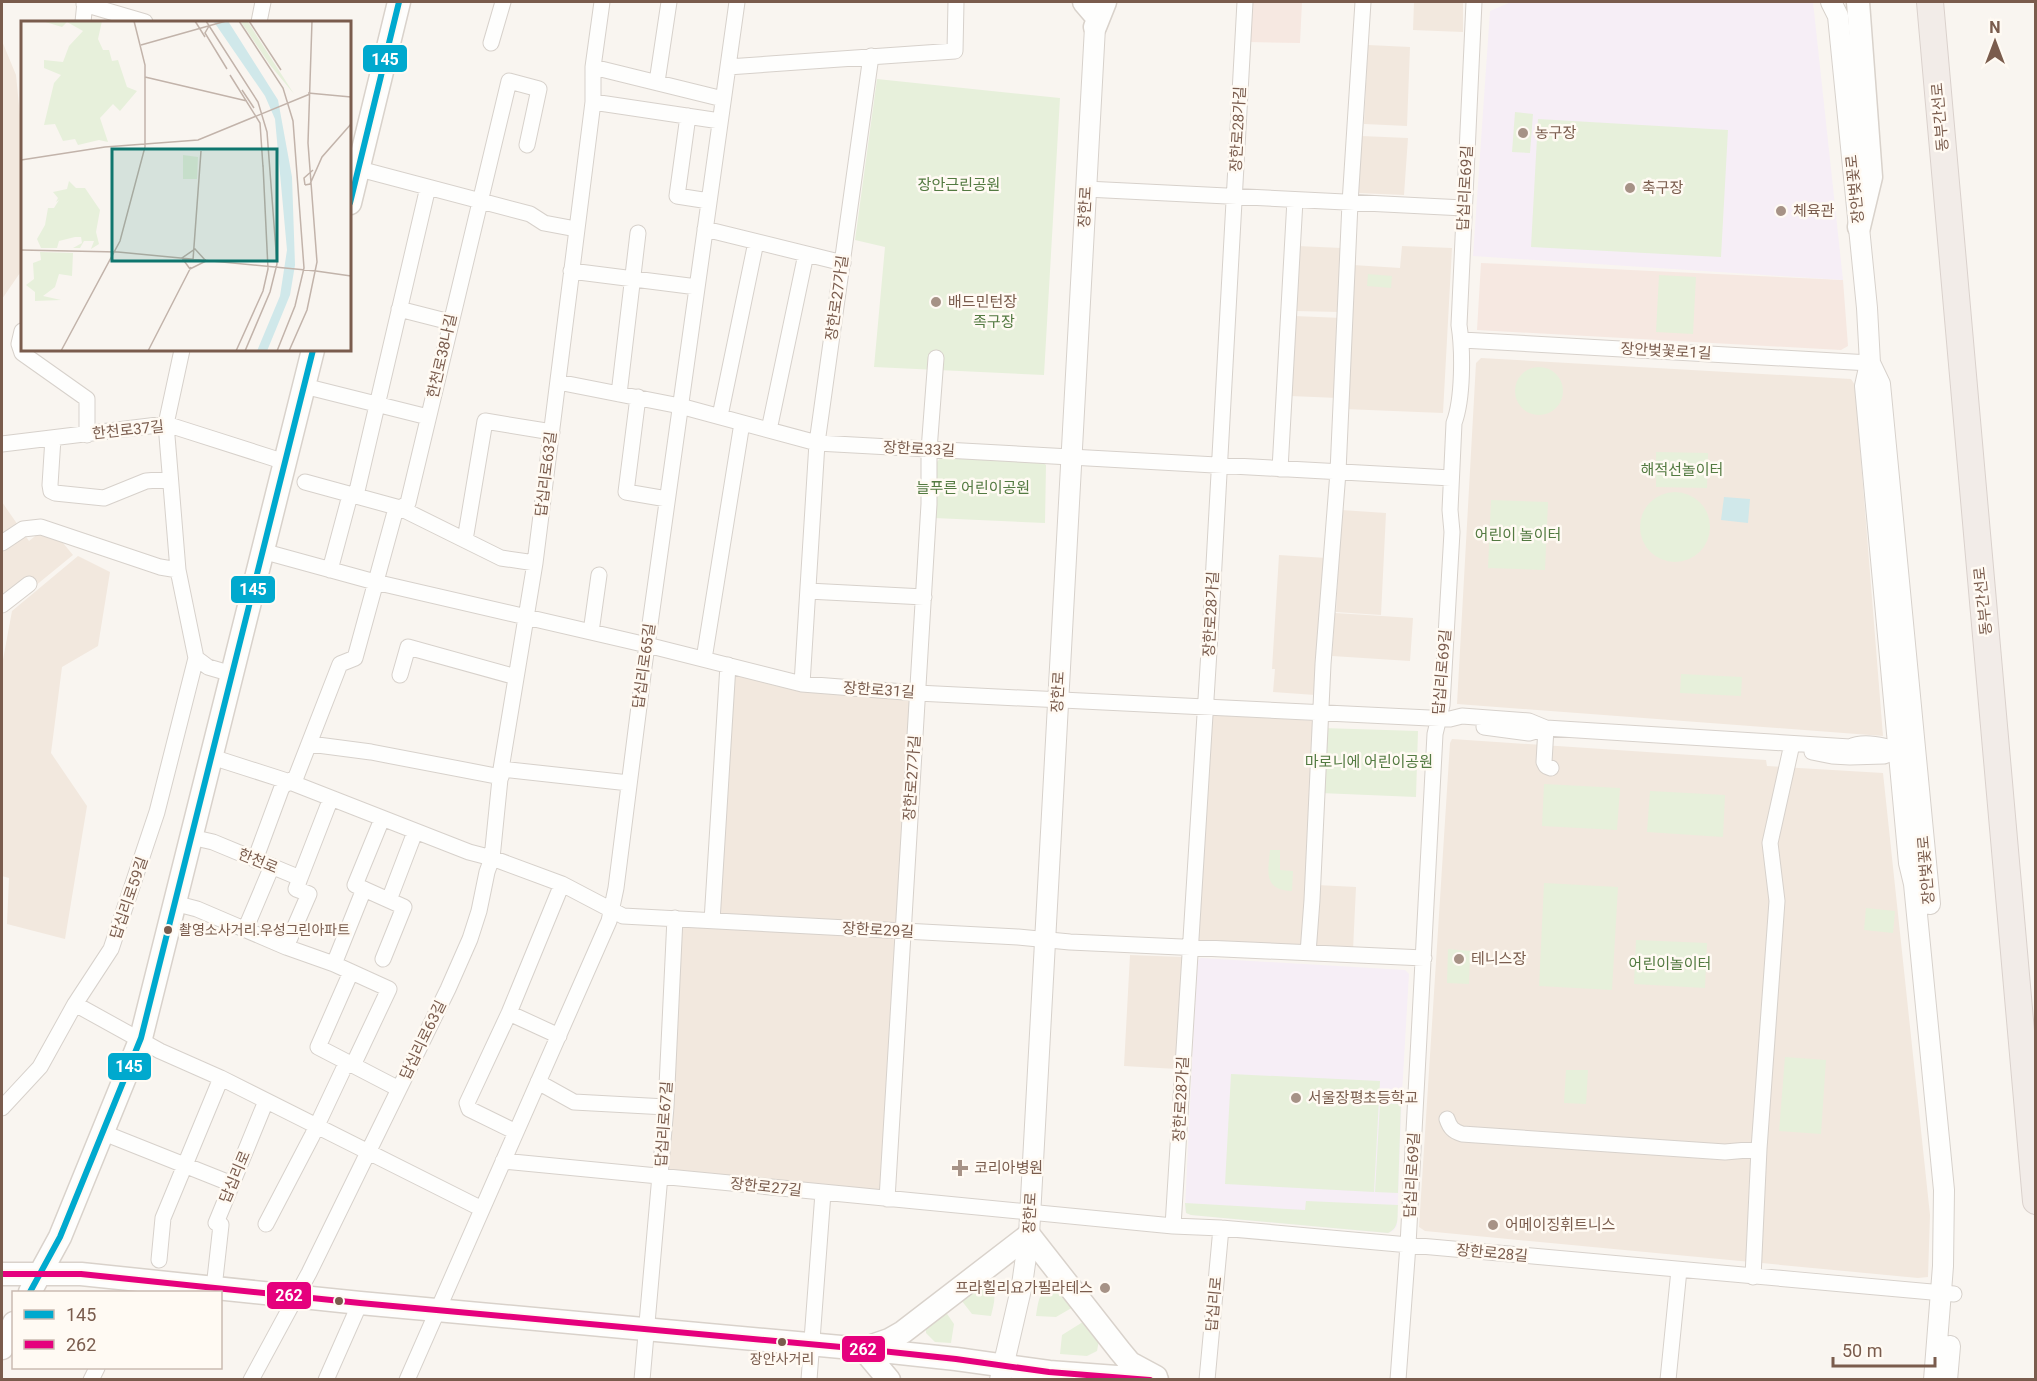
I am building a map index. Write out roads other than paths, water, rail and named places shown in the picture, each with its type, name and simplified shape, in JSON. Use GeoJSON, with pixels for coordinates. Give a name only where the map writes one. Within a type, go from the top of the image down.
{"type":"FeatureCollection","features":[{"type":"Feature","properties":{"kind":"highway"},"geometry":{"type":"LineString","coordinates":[[1915,2],[1937,74]]}},
{"type":"Feature","properties":{"kind":"highway","name":"동부간선로"},"geometry":{"type":"LineString","coordinates":[[1930,2],[2036,1201]]}},
{"type":"Feature","properties":{"kind":"main road"},"geometry":{"type":"LineString","coordinates":[[351,194],[354,167],[399,2]]}},
{"type":"Feature","properties":{"kind":"main road"},"geometry":{"type":"LineString","coordinates":[[1858,2],[1872,177],[1859,227]]}},
{"type":"Feature","properties":{"kind":"main road"},"geometry":{"type":"LineString","coordinates":[[35,1283],[60,1237],[141,1038],[313,351]]}},
{"type":"Feature","properties":{"kind":"main road"},"geometry":{"type":"LineString","coordinates":[[863,1349],[889,1340],[903,1332],[1029,1235],[1130,1363],[1158,1380]]}},
{"type":"Feature","properties":{"kind":"main road"},"geometry":{"type":"LineString","coordinates":[[2,1274],[35,1283],[81,1274],[134,1286],[214,1288],[863,1349],[1002,1372],[1050,1372],[1158,1380]]}},
{"type":"Feature","properties":{"kind":"main road"},"geometry":{"type":"LineString","coordinates":[[2,1348],[12,1327]]}},
{"type":"Feature","properties":{"kind":"main road"},"geometry":{"type":"LineString","coordinates":[[863,1349],[889,1380]]}},
{"type":"Feature","properties":{"kind":"street"},"geometry":{"type":"LineString","coordinates":[[259,21],[263,2]]}},
{"type":"Feature","properties":{"kind":"street"},"geometry":{"type":"LineString","coordinates":[[491,43],[503,2]]}},
{"type":"Feature","properties":{"kind":"street","name":"답십리로63길"},"geometry":{"type":"LineString","coordinates":[[251,1380],[297,1296],[448,989],[470,939],[479,911],[492,858],[501,773],[535,563],[593,102],[593,67],[602,2]]}},
{"type":"Feature","properties":{"kind":"street"},"geometry":{"type":"LineString","coordinates":[[657,82],[669,2]]}},
{"type":"Feature","properties":{"kind":"street","name":"답십리로65길"},"geometry":{"type":"LineString","coordinates":[[407,1380],[612,910],[737,2]]}},
{"type":"Feature","properties":{"kind":"street"},"geometry":{"type":"LineString","coordinates":[[728,67],[955,51],[957,2]]}},
{"type":"Feature","properties":{"kind":"street","name":"장한로28가길"},"geometry":{"type":"LineString","coordinates":[[1173,1226],[1206,707],[1245,2]]}},
{"type":"Feature","properties":{"kind":"street"},"geometry":{"type":"LineString","coordinates":[[1308,953],[1313,890],[1320,712],[1338,472],[1350,203],[1363,2]]}},
{"type":"Feature","properties":{"kind":"street","name":"답십리로69길"},"geometry":{"type":"LineString","coordinates":[[1398,1380],[1408,1245],[1435,734],[1444,719],[1442,705],[1452,532],[1451,478],[1462,340],[1459,325],[1476,2]]}},
{"type":"Feature","properties":{"kind":"street"},"geometry":{"type":"LineString","coordinates":[[83,21],[84,3],[142,21]]}},
{"type":"Feature","properties":{"kind":"street","name":"장안벚꽃로"},"geometry":{"type":"LineString","coordinates":[[1837,6],[1870,363],[1865,386],[1907,750],[1909,863],[1914,884],[1943,1180],[1947,1380]]}},
{"type":"Feature","properties":{"kind":"street","name":"장한로"},"geometry":{"type":"LineString","coordinates":[[1002,1372],[1022,1285],[1029,1235],[1095,9]]}},
{"type":"Feature","properties":{"kind":"street","name":"장한로27가길"},"geometry":{"type":"LineString","coordinates":[[802,684],[817,443],[872,56]]}},
{"type":"Feature","properties":{"kind":"street"},"geometry":{"type":"LineString","coordinates":[[593,67],[723,99]]}},
{"type":"Feature","properties":{"kind":"street","name":"한천로38나길"},"geometry":{"type":"LineString","coordinates":[[310,744],[340,664],[355,658],[395,512],[408,503],[509,81],[539,89],[527,145]]}},
{"type":"Feature","properties":{"kind":"street"},"geometry":{"type":"LineString","coordinates":[[593,102],[720,121]]}},
{"type":"Feature","properties":{"kind":"street"},"geometry":{"type":"LineString","coordinates":[[688,116],[677,196],[709,201]]}},
{"type":"Feature","properties":{"kind":"street"},"geometry":{"type":"LineString","coordinates":[[354,167],[530,214],[544,223],[576,229]]}},
{"type":"Feature","properties":{"kind":"street"},"geometry":{"type":"LineString","coordinates":[[330,570],[349,499],[357,491],[428,187]]}},
{"type":"Feature","properties":{"kind":"street"},"geometry":{"type":"LineString","coordinates":[[1086,189],[1464,208]]}},
{"type":"Feature","properties":{"kind":"street"},"geometry":{"type":"LineString","coordinates":[[1280,469],[1295,200]]}},
{"type":"Feature","properties":{"kind":"street"},"geometry":{"type":"LineString","coordinates":[[705,229],[843,263]]}},
{"type":"Feature","properties":{"kind":"street"},"geometry":{"type":"LineString","coordinates":[[619,394],[638,233]]}},
{"type":"Feature","properties":{"kind":"street"},"geometry":{"type":"LineString","coordinates":[[720,416],[756,242]]}},
{"type":"Feature","properties":{"kind":"street"},"geometry":{"type":"LineString","coordinates":[[769,430],[806,254]]}},
{"type":"Feature","properties":{"kind":"street"},"geometry":{"type":"LineString","coordinates":[[571,271],[697,287]]}},
{"type":"Feature","properties":{"kind":"street"},"geometry":{"type":"LineString","coordinates":[[399,309],[450,322]]}},
{"type":"Feature","properties":{"kind":"street"},"geometry":{"type":"LineString","coordinates":[[21,335],[19,344],[21,351]]}},
{"type":"Feature","properties":{"kind":"street","name":"장안벚꽃로1길"},"geometry":{"type":"LineString","coordinates":[[1462,340],[1870,363]]}},
{"type":"Feature","properties":{"kind":"street"},"geometry":{"type":"LineString","coordinates":[[21,351],[22,354],[87,399],[87,435]]}},
{"type":"Feature","properties":{"kind":"street"},"geometry":{"type":"LineString","coordinates":[[182,351],[166,424],[178,570],[196,658],[208,667],[232,674]]}},
{"type":"Feature","properties":{"kind":"street","name":"장한로27가길"},"geometry":{"type":"LineString","coordinates":[[886,1199],[924,597],[929,504],[929,450],[936,358]]}},
{"type":"Feature","properties":{"kind":"street","name":"장한로33길"},"geometry":{"type":"LineString","coordinates":[[558,382],[680,406],[817,443],[1451,478]]}},
{"type":"Feature","properties":{"kind":"street"},"geometry":{"type":"LineString","coordinates":[[304,386],[428,417]]}},
{"type":"Feature","properties":{"kind":"street"},"geometry":{"type":"LineString","coordinates":[[638,398],[626,492],[667,499]]}},
{"type":"Feature","properties":{"kind":"street"},"geometry":{"type":"LineString","coordinates":[[465,540],[485,421],[552,432]]}},
{"type":"Feature","properties":{"kind":"street"},"geometry":{"type":"LineString","coordinates":[[704,659],[742,423]]}},
{"type":"Feature","properties":{"kind":"street","name":"한천로37길"},"geometry":{"type":"LineString","coordinates":[[2,444],[166,424],[285,462]]}},
{"type":"Feature","properties":{"kind":"street"},"geometry":{"type":"LineString","coordinates":[[53,438],[51,491],[55,494],[104,498],[146,481],[170,479]]}},
{"type":"Feature","properties":{"kind":"street"},"geometry":{"type":"LineString","coordinates":[[305,482],[400,508],[501,558],[535,563]]}},
{"type":"Feature","properties":{"kind":"street"},"geometry":{"type":"LineString","coordinates":[[7,538],[31,527],[52,529],[160,567],[178,570]]}},
{"type":"Feature","properties":{"kind":"street","name":"장한로31길"},"geometry":{"type":"LineString","coordinates":[[262,551],[375,582],[647,645],[802,684],[917,693],[1444,719],[1461,726],[1496,728],[1516,732],[1546,728],[1792,744]]}},
{"type":"Feature","properties":{"kind":"street"},"geometry":{"type":"LineString","coordinates":[[591,632],[598,575]]}},
{"type":"Feature","properties":{"kind":"street"},"geometry":{"type":"LineString","coordinates":[[2,605],[29,584]]}},
{"type":"Feature","properties":{"kind":"street"},"geometry":{"type":"LineString","coordinates":[[808,591],[924,597]]}},
{"type":"Feature","properties":{"kind":"street"},"geometry":{"type":"LineString","coordinates":[[400,675],[408,647],[516,677]]}},
{"type":"Feature","properties":{"kind":"street","name":"답십리로59길"},"geometry":{"type":"LineString","coordinates":[[2,1108],[40,1067],[75,1004],[111,949],[157,812],[196,658]]}},
{"type":"Feature","properties":{"kind":"street"},"geometry":{"type":"LineString","coordinates":[[712,921],[728,665]]}},
{"type":"Feature","properties":{"kind":"street"},"geometry":{"type":"LineString","coordinates":[[1546,728],[1544,762],[1551,768]]}},
{"type":"Feature","properties":{"kind":"street"},"geometry":{"type":"LineString","coordinates":[[255,860],[282,787],[297,777],[310,744],[501,773],[629,783]]}},
{"type":"Feature","properties":{"kind":"street"},"geometry":{"type":"LineString","coordinates":[[1792,744],[1850,747],[1856,744],[1883,745],[1907,750]]}},
{"type":"Feature","properties":{"kind":"street"},"geometry":{"type":"LineString","coordinates":[[1792,744],[1811,752],[1832,756],[1884,756],[1907,750]]}},
{"type":"Feature","properties":{"kind":"street"},"geometry":{"type":"LineString","coordinates":[[1753,1277],[1759,1149],[1777,901],[1770,843],[1792,744]]}},
{"type":"Feature","properties":{"kind":"street","name":"장한로29길"},"geometry":{"type":"LineString","coordinates":[[212,757],[290,782],[415,832],[562,884],[623,916],[1424,958]]}},
{"type":"Feature","properties":{"kind":"street"},"geometry":{"type":"LineString","coordinates":[[286,947],[309,894],[296,889],[331,798]]}},
{"type":"Feature","properties":{"kind":"street"},"geometry":{"type":"LineString","coordinates":[[334,964],[382,819]]}},
{"type":"Feature","properties":{"kind":"street"},"geometry":{"type":"LineString","coordinates":[[389,900],[415,832]]}},
{"type":"Feature","properties":{"kind":"street","name":"한천로"},"geometry":{"type":"LineString","coordinates":[[191,837],[213,842],[300,878]]}},
{"type":"Feature","properties":{"kind":"street"},"geometry":{"type":"LineString","coordinates":[[245,930],[272,866]]}},
{"type":"Feature","properties":{"kind":"street"},"geometry":{"type":"LineString","coordinates":[[516,1132],[469,1110],[467,1103],[562,884]]}},
{"type":"Feature","properties":{"kind":"street"},"geometry":{"type":"LineString","coordinates":[[359,887],[404,907],[382,959]]}},
{"type":"Feature","properties":{"kind":"street"},"geometry":{"type":"LineString","coordinates":[[174,903],[198,909],[286,947],[334,964],[389,989],[355,1061],[344,1068],[266,1224]]}},
{"type":"Feature","properties":{"kind":"street","name":"답십리로67길"},"geometry":{"type":"LineString","coordinates":[[642,1380],[666,1107],[675,918]]}},
{"type":"Feature","properties":{"kind":"street"},"geometry":{"type":"LineString","coordinates":[[351,972],[318,1047],[399,1089]]}},
{"type":"Feature","properties":{"kind":"street"},"geometry":{"type":"LineString","coordinates":[[75,1004],[141,1038],[160,1051],[221,1078],[482,1209]]}},
{"type":"Feature","properties":{"kind":"street"},"geometry":{"type":"LineString","coordinates":[[508,1013],[559,1036]]}},
{"type":"Feature","properties":{"kind":"street"},"geometry":{"type":"LineString","coordinates":[[159,1260],[163,1218],[221,1078]]}},
{"type":"Feature","properties":{"kind":"street"},"geometry":{"type":"LineString","coordinates":[[538,1082],[574,1102],[666,1107]]}},
{"type":"Feature","properties":{"kind":"street","name":"답십리로"},"geometry":{"type":"LineString","coordinates":[[214,1288],[221,1225],[216,1223],[267,1101]]}},
{"type":"Feature","properties":{"kind":"street"},"geometry":{"type":"LineString","coordinates":[[1447,1119],[1449,1127],[1462,1134],[1725,1152],[1759,1149]]}},
{"type":"Feature","properties":{"kind":"street"},"geometry":{"type":"LineString","coordinates":[[104,1133],[232,1184]]}},
{"type":"Feature","properties":{"kind":"street","name":"장한로27길"},"geometry":{"type":"LineString","coordinates":[[503,1161],[1030,1212]]}},
{"type":"Feature","properties":{"kind":"street"},"geometry":{"type":"LineString","coordinates":[[809,1380],[824,1193]]}},
{"type":"Feature","properties":{"kind":"street","name":"장한로28길"},"geometry":{"type":"LineString","coordinates":[[1030,1212],[1947,1294]]}},
{"type":"Feature","properties":{"kind":"street","name":"답십리로"},"geometry":{"type":"LineString","coordinates":[[1207,1380],[1221,1228]]}},
{"type":"Feature","properties":{"kind":"street"},"geometry":{"type":"LineString","coordinates":[[1668,1380],[1678,1270]]}},
{"type":"Feature","properties":{"kind":"street","name":"장안벚꽃로"},"geometry":{"type":"LineString","coordinates":[[1934,1380],[1947,1294]]}},
{"type":"Feature","properties":{"kind":"street"},"geometry":{"type":"LineString","coordinates":[[326,1380],[360,1302]]}},
{"type":"Feature","properties":{"kind":"water"},"geometry":{"type":"Polygon","coordinates":[[[1724,497],[1750,499],[1748,523],[1721,520],[1724,497]]]}},
{"type":"Feature","properties":{"kind":"place","name":"농구장"},"geometry":{"type":"Point","coordinates":[1523,133]}},
{"type":"Feature","properties":{"kind":"place","name":"축구장"},"geometry":{"type":"Point","coordinates":[1630,188]}},
{"type":"Feature","properties":{"kind":"place","name":"체육관"},"geometry":{"type":"Point","coordinates":[1781,211]}},
{"type":"Feature","properties":{"kind":"place","name":"배드민턴장"},"geometry":{"type":"Point","coordinates":[936,302]}},
{"type":"Feature","properties":{"kind":"place","name":"촬영소사거리.우성그린아파트"},"geometry":{"type":"Point","coordinates":[168,930]}},
{"type":"Feature","properties":{"kind":"place","name":"테니스장"},"geometry":{"type":"Point","coordinates":[1459,959]}},
{"type":"Feature","properties":{"kind":"place","name":"서울장평초등학교"},"geometry":{"type":"Point","coordinates":[1296,1098]}},
{"type":"Feature","properties":{"kind":"place","name":"코리아병원"},"geometry":{"type":"Point","coordinates":[960,1168]}},
{"type":"Feature","properties":{"kind":"place","name":"어메이징휘트니스"},"geometry":{"type":"Point","coordinates":[1493,1225]}},
{"type":"Feature","properties":{"kind":"place","name":"프라힐리요가필라테스"},"geometry":{"type":"Point","coordinates":[1105,1288]}},
{"type":"Feature","properties":{"kind":"place","name":"장안사거리"},"geometry":{"type":"Point","coordinates":[782,1342]}},
{"type":"Feature","properties":{"kind":"park label","name":"장안근린공원"},"geometry":{"type":"Point","coordinates":[959,185]}},
{"type":"Feature","properties":{"kind":"park label","name":"족구장"},"geometry":{"type":"Point","coordinates":[994,322]}},
{"type":"Feature","properties":{"kind":"park label","name":"해적선놀이터"},"geometry":{"type":"Point","coordinates":[1682,470]}},
{"type":"Feature","properties":{"kind":"park label","name":"늘푸른 어린이공원"},"geometry":{"type":"Point","coordinates":[973,488]}},
{"type":"Feature","properties":{"kind":"park label","name":"어린이 놀이터"},"geometry":{"type":"Point","coordinates":[1518,535]}},
{"type":"Feature","properties":{"kind":"park label","name":"마로니에 어린이공원"},"geometry":{"type":"Point","coordinates":[1369,762]}},
{"type":"Feature","properties":{"kind":"park label","name":"어린이놀이터"},"geometry":{"type":"Point","coordinates":[1670,964]}}]}
